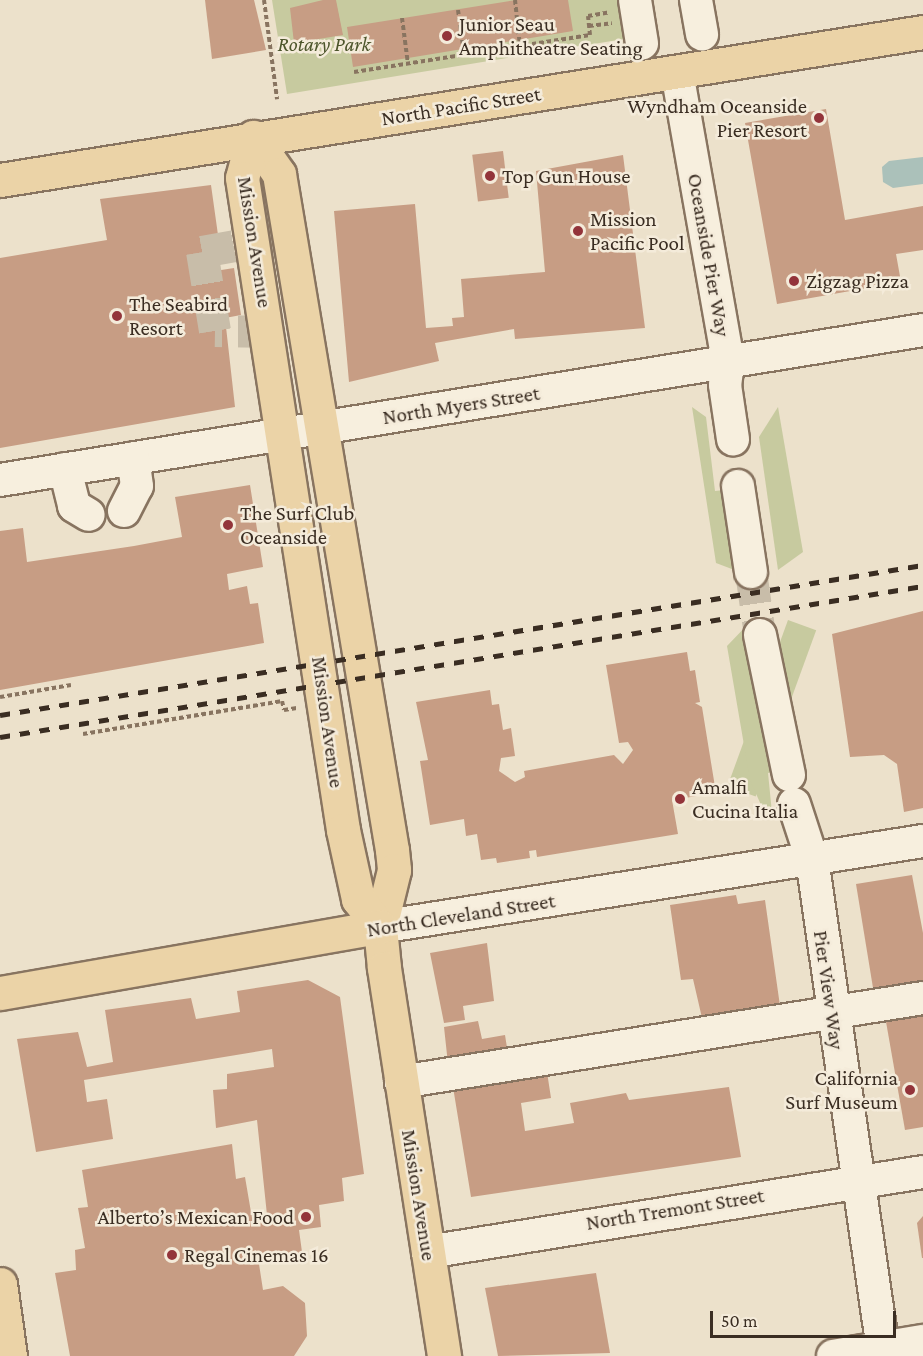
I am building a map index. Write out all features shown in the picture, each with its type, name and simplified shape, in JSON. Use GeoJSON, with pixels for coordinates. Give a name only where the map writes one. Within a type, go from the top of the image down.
{"type":"FeatureCollection","features":[{"type":"Feature","properties":{"kind":"main road","name":"North Pacific Street"},"geometry":{"type":"LineString","coordinates":[[0,180],[253,137],[923,32]]}},
{"type":"Feature","properties":{"kind":"main road","name":"Mission Avenue"},"geometry":{"type":"LineString","coordinates":[[253,137],[279,174],[392,850],[394,870],[380,927],[401,1082],[444,1356]]}},
{"type":"Feature","properties":{"kind":"main road","name":"Mission Avenue"},"geometry":{"type":"LineString","coordinates":[[253,137],[241,169],[284,434],[343,830],[358,899],[380,927]]}},
{"type":"Feature","properties":{"kind":"main road","name":"North Cleveland Street"},"geometry":{"type":"LineString","coordinates":[[0,993],[380,927]]}},
{"type":"Feature","properties":{"kind":"main road"},"geometry":{"type":"LineString","coordinates":[[0,1284],[3,1323],[10,1356]]}},
{"type":"Feature","properties":{"kind":"street"},"geometry":{"type":"LineString","coordinates":[[635,0],[642,43]]}},
{"type":"Feature","properties":{"kind":"street"},"geometry":{"type":"LineString","coordinates":[[696,0],[702,34]]}},
{"type":"Feature","properties":{"kind":"street","name":"Oceanside Pier Way"},"geometry":{"type":"LineString","coordinates":[[677,72],[728,362],[725,385],[733,439]]}},
{"type":"Feature","properties":{"kind":"street","name":"North Myers Street"},"geometry":{"type":"LineString","coordinates":[[0,480],[923,330]]}},
{"type":"Feature","properties":{"kind":"street"},"geometry":{"type":"LineString","coordinates":[[124,511],[137,486],[133,458]]}},
{"type":"Feature","properties":{"kind":"street"},"geometry":{"type":"LineString","coordinates":[[65,469],[74,506],[89,516]]}},
{"type":"Feature","properties":{"kind":"street"},"geometry":{"type":"LineString","coordinates":[[738,486],[751,572]]}},
{"type":"Feature","properties":{"kind":"street","name":"Pier View Way"},"geometry":{"type":"LineString","coordinates":[[760,635],[792,789],[812,859],[832,1013],[884,1352]]}},
{"type":"Feature","properties":{"kind":"street","name":"North Cleveland Street"},"geometry":{"type":"LineString","coordinates":[[380,927],[923,841]]}},
{"type":"Feature","properties":{"kind":"street"},"geometry":{"type":"LineString","coordinates":[[401,1082],[923,998]]}},
{"type":"Feature","properties":{"kind":"street","name":"North Tremont Street"},"geometry":{"type":"LineString","coordinates":[[428,1252],[923,1172]]}},
{"type":"Feature","properties":{"kind":"street"},"geometry":{"type":"LineString","coordinates":[[832,1356],[884,1352],[923,1341]]}},
{"type":"Feature","properties":{"kind":"path"},"geometry":{"type":"LineString","coordinates":[[264,0],[277,99]]}},
{"type":"Feature","properties":{"kind":"path"},"geometry":{"type":"LineString","coordinates":[[515,0],[520,46]]}},
{"type":"Feature","properties":{"kind":"path"},"geometry":{"type":"LineString","coordinates":[[458,9],[464,54]]}},
{"type":"Feature","properties":{"kind":"path"},"geometry":{"type":"LineString","coordinates":[[354,72],[590,34],[588,16],[606,13]]}},
{"type":"Feature","properties":{"kind":"path"},"geometry":{"type":"LineString","coordinates":[[402,18],[408,64]]}},
{"type":"Feature","properties":{"kind":"path"},"geometry":{"type":"LineString","coordinates":[[589,26],[608,24]]}},
{"type":"Feature","properties":{"kind":"path"},"geometry":{"type":"LineString","coordinates":[[0,697],[71,686]]}},
{"type":"Feature","properties":{"kind":"path"},"geometry":{"type":"LineString","coordinates":[[83,734],[282,701],[284,711],[298,708]]}},
{"type":"Feature","properties":{"kind":"green space","name":"Rotary Park"},"geometry":{"type":"Polygon","coordinates":[[[272,0],[624,0],[630,38],[287,94],[272,0]]]}},
{"type":"Feature","properties":{"kind":"green space"},"geometry":{"type":"Polygon","coordinates":[[[692,407],[706,417],[715,491],[734,489],[745,574],[716,563],[692,407]]]}},
{"type":"Feature","properties":{"kind":"green space"},"geometry":{"type":"Polygon","coordinates":[[[778,407],[803,552],[778,570],[759,437],[778,407]]]}},
{"type":"Feature","properties":{"kind":"green space"},"geometry":{"type":"Polygon","coordinates":[[[788,620],[816,630],[756,797],[727,786],[788,620]]]}},
{"type":"Feature","properties":{"kind":"green space"},"geometry":{"type":"Polygon","coordinates":[[[751,621],[778,771],[768,773],[772,813],[765,814],[750,780],[727,646],[751,621]]]}},
{"type":"Feature","properties":{"kind":"water"},"geometry":{"type":"Polygon","coordinates":[[[923,157],[923,184],[893,188],[883,182],[882,167],[889,161],[923,157]]]}},
{"type":"Feature","properties":{"kind":"building"},"geometry":{"type":"Polygon","coordinates":[[[205,0],[254,0],[266,50],[212,59],[205,0]]]}},
{"type":"Feature","properties":{"kind":"building"},"geometry":{"type":"Polygon","coordinates":[[[323,0],[336,0],[343,35],[294,43],[290,8],[323,0]]]}},
{"type":"Feature","properties":{"kind":"building","name":"Junior Seau Amphitheatre Seating"},"geometry":{"type":"Polygon","coordinates":[[[516,0],[568,0],[573,31],[353,67],[347,27],[516,0]]]}},
{"type":"Feature","properties":{"kind":"building"},"geometry":{"type":"Polygon","coordinates":[[[826,109],[845,220],[923,206],[923,250],[896,254],[901,282],[777,304],[745,123],[826,109]]]}},
{"type":"Feature","properties":{"kind":"building","name":"Top Gun House"},"geometry":{"type":"Polygon","coordinates":[[[503,151],[509,198],[478,201],[472,155],[503,151]]]}},
{"type":"Feature","properties":{"kind":"building"},"geometry":{"type":"Polygon","coordinates":[[[623,155],[645,328],[515,339],[514,329],[435,343],[439,361],[349,382],[334,211],[415,204],[426,328],[453,326],[452,318],[464,317],[461,279],[545,272],[536,171],[623,155]]]}},
{"type":"Feature","properties":{"kind":"building","name":"The Seabird Resort"},"geometry":{"type":"Polygon","coordinates":[[[211,185],[218,235],[211,237],[215,271],[234,268],[241,315],[225,318],[235,407],[0,448],[0,258],[107,240],[100,199],[211,185]]]}},
{"type":"Feature","properties":{"kind":"building"},"geometry":{"type":"Polygon","coordinates":[[[250,485],[263,567],[227,574],[229,590],[247,586],[250,604],[258,603],[264,643],[0,690],[0,531],[23,528],[27,562],[134,546],[182,537],[175,497],[250,485]]]}},
{"type":"Feature","properties":{"kind":"building"},"geometry":{"type":"Polygon","coordinates":[[[923,611],[923,808],[904,812],[897,764],[884,755],[850,757],[832,634],[923,611]]]}},
{"type":"Feature","properties":{"kind":"building"},"geometry":{"type":"Polygon","coordinates":[[[687,652],[690,671],[695,670],[700,702],[695,703],[702,707],[716,793],[672,800],[678,834],[537,857],[536,850],[529,851],[530,858],[497,863],[496,858],[481,860],[477,834],[466,836],[464,819],[430,825],[420,761],[428,760],[416,702],[490,690],[492,705],[499,704],[503,730],[511,728],[515,756],[501,758],[499,771],[515,782],[525,777],[524,771],[614,755],[623,764],[633,750],[628,742],[619,743],[606,665],[687,652]]]}},
{"type":"Feature","properties":{"kind":"building"},"geometry":{"type":"Polygon","coordinates":[[[912,875],[923,933],[923,986],[874,994],[856,884],[912,875]]]}},
{"type":"Feature","properties":{"kind":"building"},"geometry":{"type":"Polygon","coordinates":[[[736,895],[738,904],[765,900],[780,1006],[702,1018],[693,979],[681,980],[670,905],[736,895]]]}},
{"type":"Feature","properties":{"kind":"building"},"geometry":{"type":"Polygon","coordinates":[[[487,943],[494,1001],[463,1006],[465,1020],[444,1023],[430,953],[487,943]]]}},
{"type":"Feature","properties":{"kind":"building"},"geometry":{"type":"Polygon","coordinates":[[[308,980],[340,997],[364,1174],[342,1178],[344,1201],[319,1205],[321,1227],[299,1230],[302,1252],[259,1264],[263,1290],[283,1286],[305,1303],[307,1336],[294,1356],[70,1356],[55,1273],[76,1270],[75,1250],[85,1248],[78,1208],[88,1207],[82,1170],[232,1144],[236,1179],[245,1177],[252,1218],[267,1215],[257,1120],[216,1128],[213,1090],[227,1089],[227,1074],[274,1067],[272,1049],[84,1080],[87,1102],[107,1099],[113,1139],[36,1152],[17,1039],[78,1032],[87,1067],[113,1062],[105,1010],[191,998],[196,1019],[240,1012],[237,991],[308,980]]]}},
{"type":"Feature","properties":{"kind":"building"},"geometry":{"type":"Polygon","coordinates":[[[923,1010],[923,1127],[905,1130],[885,1016],[923,1010]]]}},
{"type":"Feature","properties":{"kind":"building"},"geometry":{"type":"Polygon","coordinates":[[[478,1021],[482,1039],[505,1035],[508,1054],[448,1064],[444,1027],[478,1021]]]}},
{"type":"Feature","properties":{"kind":"building"},"geometry":{"type":"Polygon","coordinates":[[[547,1072],[551,1098],[521,1103],[525,1131],[574,1123],[570,1103],[626,1093],[629,1100],[729,1087],[741,1157],[471,1197],[453,1087],[547,1072]]]}},
{"type":"Feature","properties":{"kind":"building"},"geometry":{"type":"Polygon","coordinates":[[[923,1216],[923,1258],[922,1258],[917,1223],[923,1216]]]}},
{"type":"Feature","properties":{"kind":"building"},"geometry":{"type":"Polygon","coordinates":[[[596,1273],[610,1353],[498,1356],[485,1288],[596,1273]]]}},
{"type":"Feature","properties":{"kind":"tunnel"},"geometry":{"type":"LineString","coordinates":[[270,332],[215,331],[202,252],[290,236]]}},
{"type":"Feature","properties":{"kind":"tunnel"},"geometry":{"type":"LineString","coordinates":[[751,572],[760,635]]}},
{"type":"Feature","properties":{"kind":"railway"},"geometry":{"type":"LineString","coordinates":[[0,715],[923,565]]}},
{"type":"Feature","properties":{"kind":"railway"},"geometry":{"type":"LineString","coordinates":[[0,737],[923,586]]}},
{"type":"Feature","properties":{"kind":"place","name":"Junior Seau Amphitheatre Seating"},"geometry":{"type":"Point","coordinates":[447,36]}},
{"type":"Feature","properties":{"kind":"place","name":"Wyndham Oceanside Pier Resort"},"geometry":{"type":"Point","coordinates":[819,118]}},
{"type":"Feature","properties":{"kind":"place","name":"Top Gun House"},"geometry":{"type":"Point","coordinates":[490,176]}},
{"type":"Feature","properties":{"kind":"place","name":"Mission Pacific Pool"},"geometry":{"type":"Point","coordinates":[578,231]}},
{"type":"Feature","properties":{"kind":"place","name":"Zigzag Pizza"},"geometry":{"type":"Point","coordinates":[794,281]}},
{"type":"Feature","properties":{"kind":"place","name":"The Seabird Resort"},"geometry":{"type":"Point","coordinates":[117,316]}},
{"type":"Feature","properties":{"kind":"place","name":"The Surf Club Oceanside"},"geometry":{"type":"Point","coordinates":[228,525]}},
{"type":"Feature","properties":{"kind":"place","name":"Amalfi Cucina Italia"},"geometry":{"type":"Point","coordinates":[680,799]}},
{"type":"Feature","properties":{"kind":"place","name":"California Surf Museum"},"geometry":{"type":"Point","coordinates":[910,1090]}},
{"type":"Feature","properties":{"kind":"place","name":"Alberto’s Mexican Food"},"geometry":{"type":"Point","coordinates":[306,1217]}},
{"type":"Feature","properties":{"kind":"place","name":"Regal Cinemas 16"},"geometry":{"type":"Point","coordinates":[172,1255]}}]}
